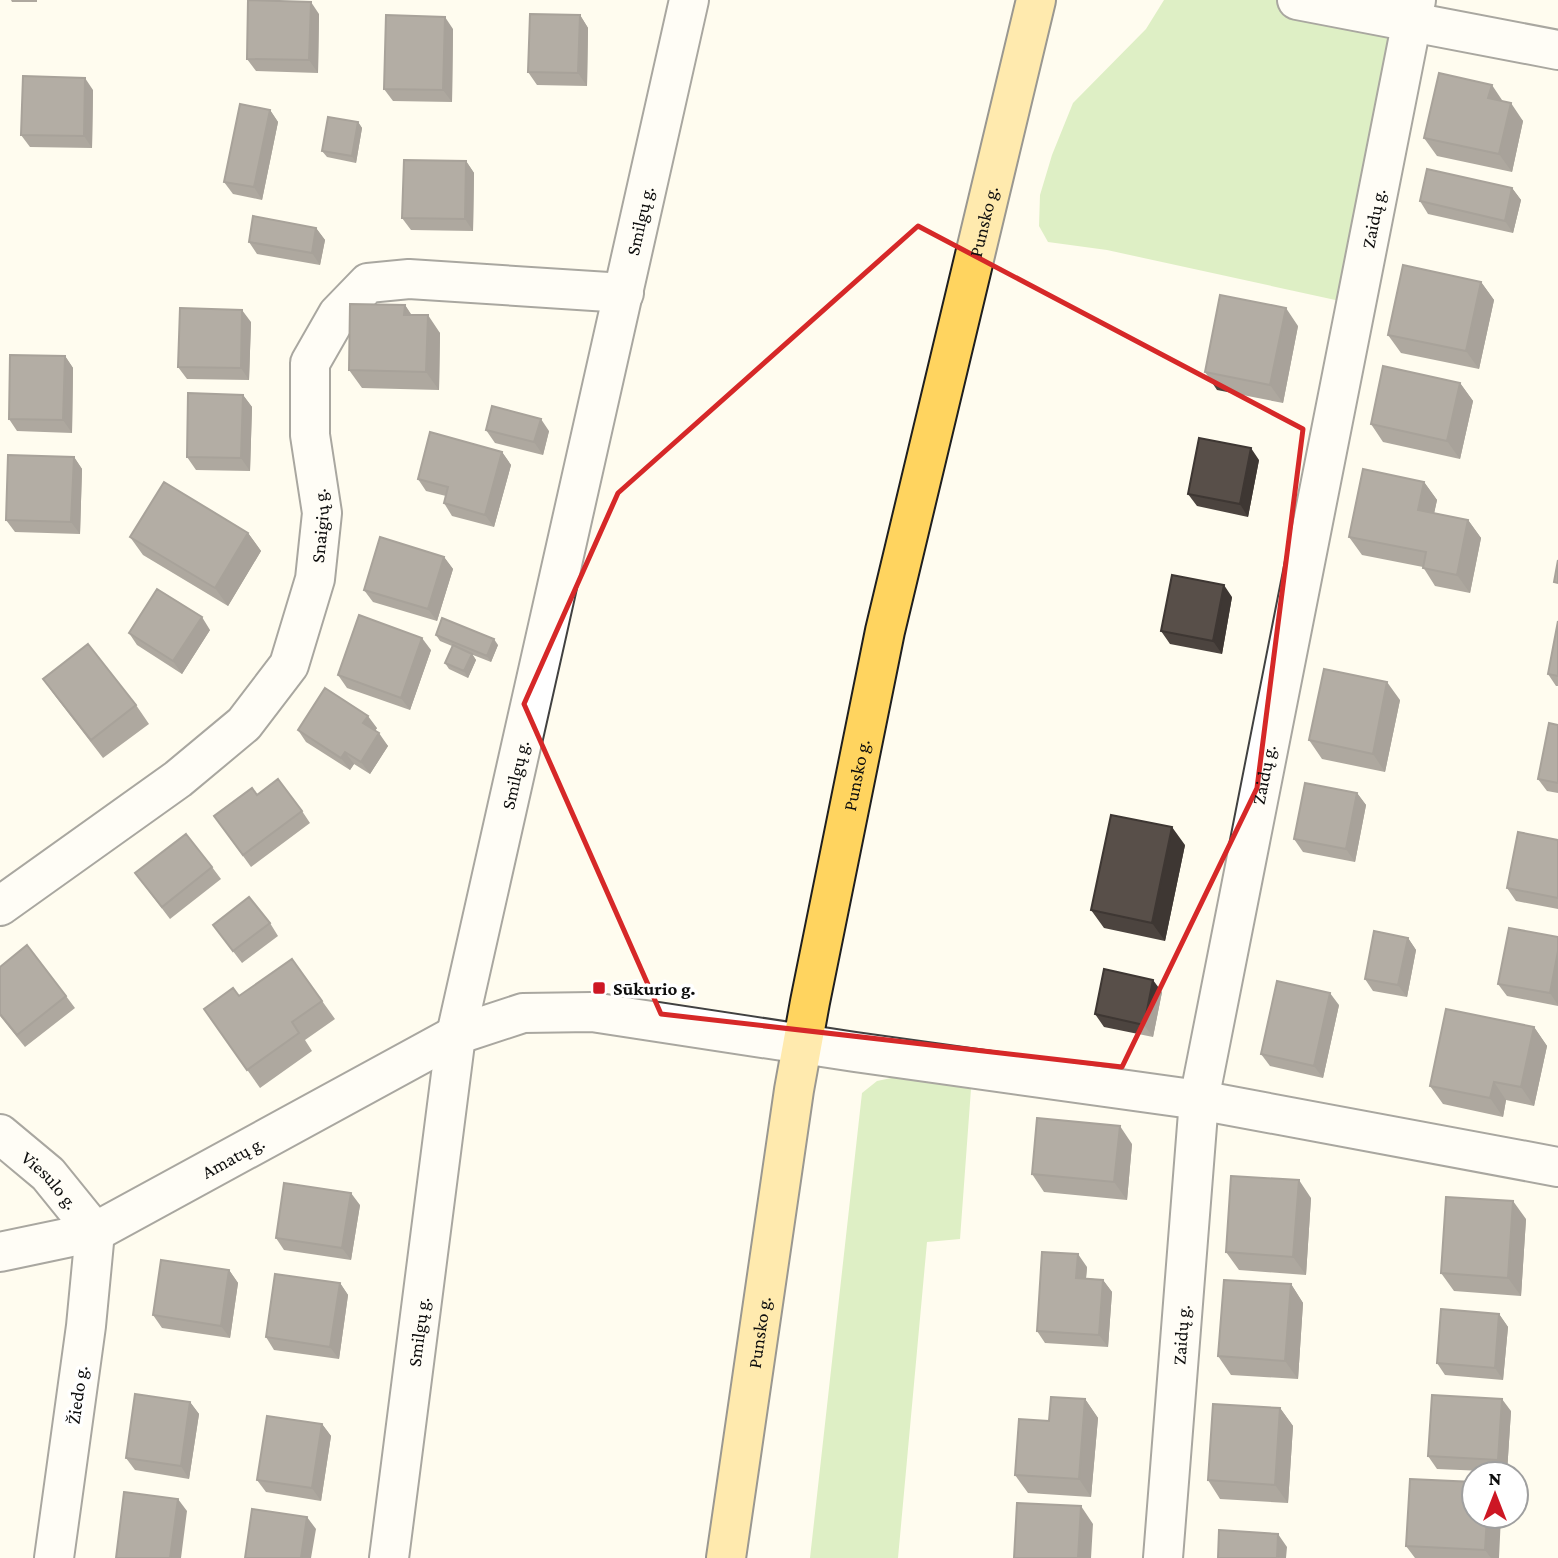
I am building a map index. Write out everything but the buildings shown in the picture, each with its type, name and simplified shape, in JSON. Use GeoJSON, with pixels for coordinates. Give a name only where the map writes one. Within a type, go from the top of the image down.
{"type":"FeatureCollection","features":[{"type":"Feature","properties":{"kind":"main road","name":"Punsko g."},"geometry":{"type":"LineString","coordinates":[[726,1558],[803,1044],[885,631],[1036,0]]}},
{"type":"Feature","properties":{"kind":"street","name":"Smilgų g."},"geometry":{"type":"LineString","coordinates":[[389,1558],[456,1035],[689,0]]}},
{"type":"Feature","properties":{"kind":"street"},"geometry":{"type":"LineString","coordinates":[[1297,0],[1413,11],[1558,50]]}},
{"type":"Feature","properties":{"kind":"street","name":"Zaidų g."},"geometry":{"type":"LineString","coordinates":[[1163,1558],[1199,1100],[1413,11]]}},
{"type":"Feature","properties":{"kind":"street","name":"Snaigių g."},"geometry":{"type":"LineString","coordinates":[[0,906],[177,779],[244,724],[289,665],[315,579],[322,513],[310,435],[310,363],[338,314],[368,283],[409,279],[624,293]]}},
{"type":"Feature","properties":{"kind":"street","name":"Amatų g."},"geometry":{"type":"LineString","coordinates":[[0,1252],[95,1232],[456,1035],[523,1013],[592,1012],[1199,1100],[1558,1167]]}},
{"type":"Feature","properties":{"kind":"street","name":"Viesulo g."},"geometry":{"type":"LineString","coordinates":[[0,1134],[48,1174],[95,1232]]}},
{"type":"Feature","properties":{"kind":"street","name":"Žiedo g."},"geometry":{"type":"LineString","coordinates":[[54,1558],[86,1326],[95,1232]]}},
{"type":"Feature","properties":{"kind":"highlighted area"},"geometry":{"type":"Polygon","coordinates":[[[918,226],[1303,429],[1257,788],[1122,1067],[661,1014],[524,704],[618,493],[918,226]]]}},
{"type":"Feature","properties":{"kind":"green space"},"geometry":{"type":"Polygon","coordinates":[[[1164,0],[1405,0],[1340,301],[1107,250],[1048,242],[1039,226],[1040,195],[1052,155],[1073,103],[1146,29],[1164,0]]]}},
{"type":"Feature","properties":{"kind":"green space"},"geometry":{"type":"Polygon","coordinates":[[[901,1076],[971,1089],[960,1239],[927,1242],[898,1558],[810,1558],[862,1093],[877,1081],[901,1076]]]}},
{"type":"Feature","properties":{"kind":"place","name":"Sūkurio g."},"geometry":{"type":"Point","coordinates":[599,988]}}]}
